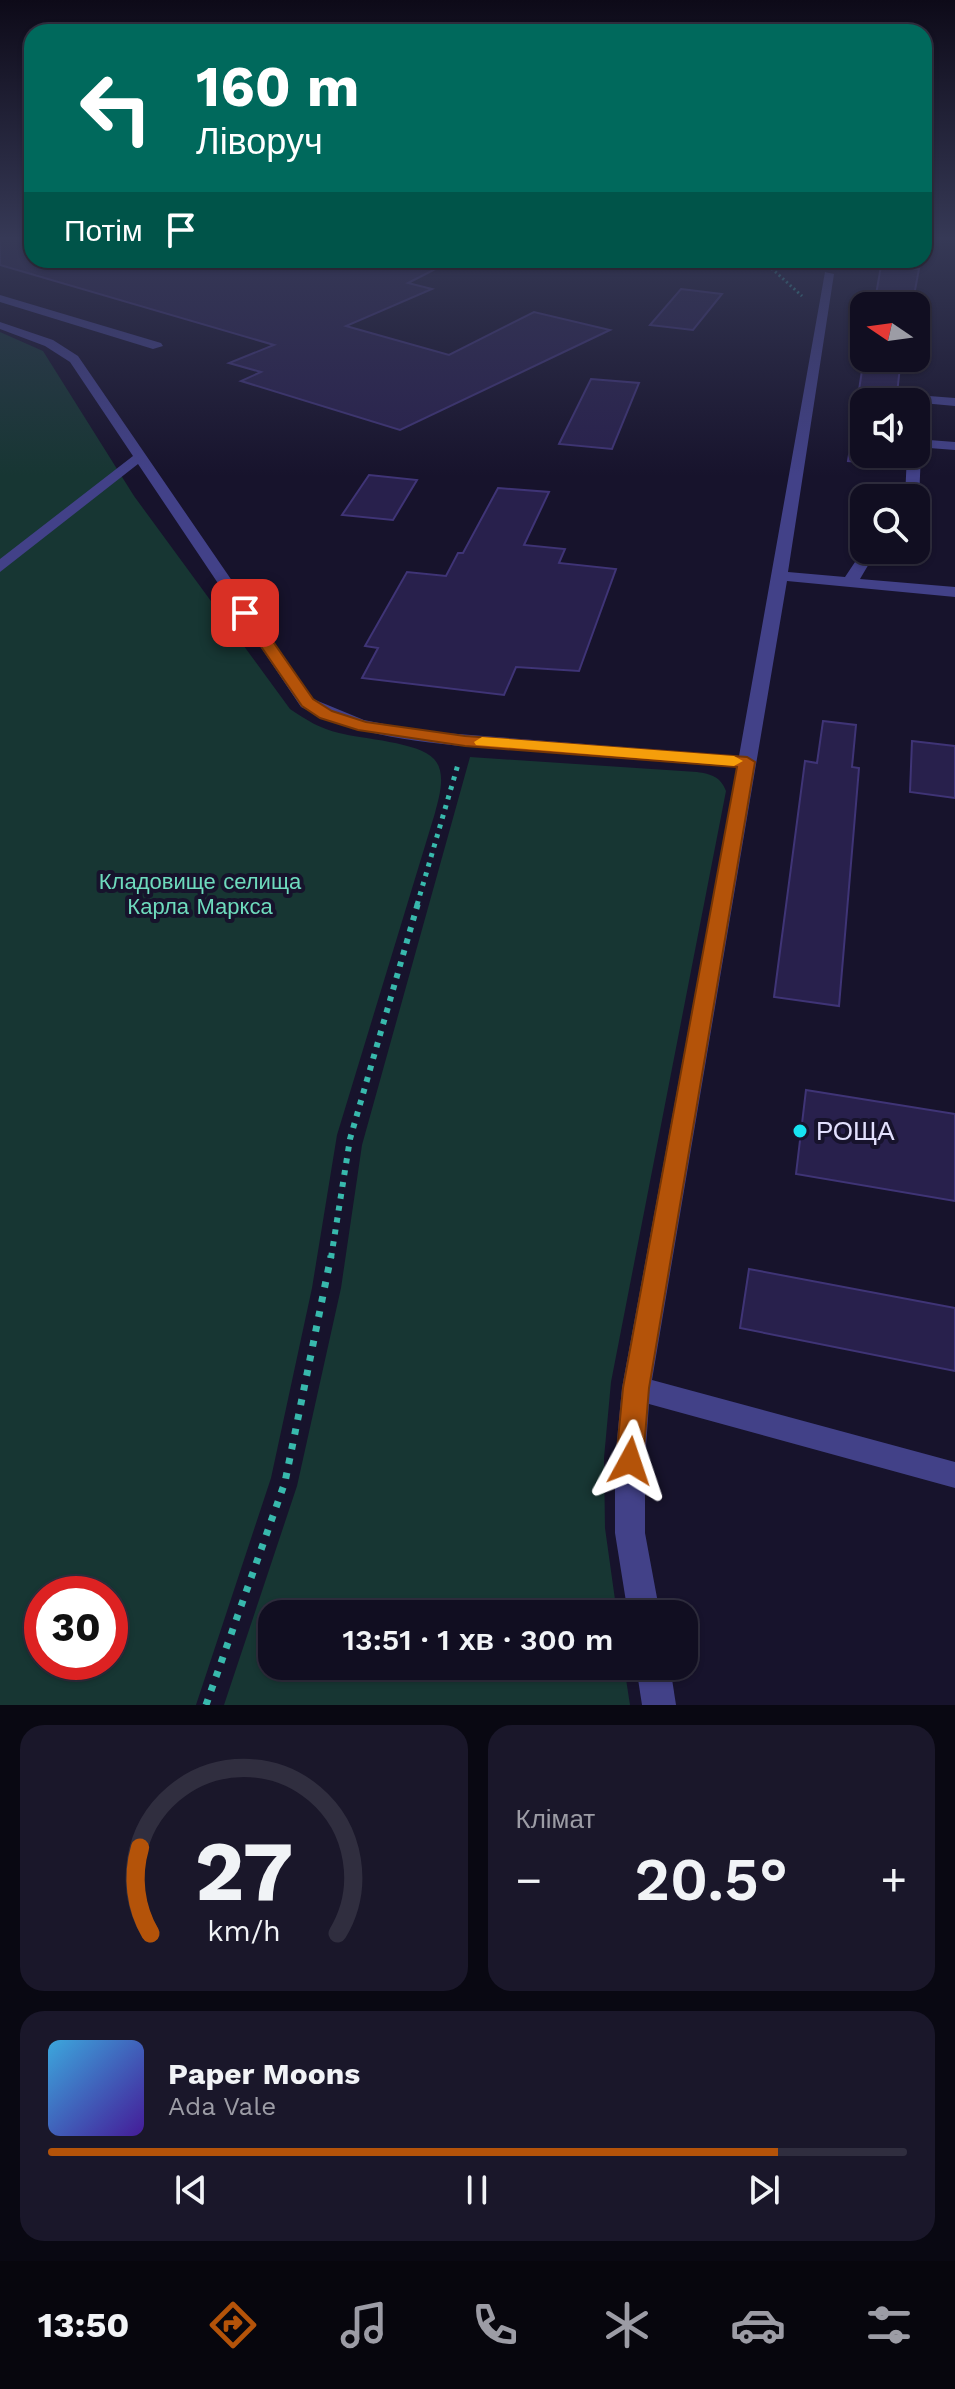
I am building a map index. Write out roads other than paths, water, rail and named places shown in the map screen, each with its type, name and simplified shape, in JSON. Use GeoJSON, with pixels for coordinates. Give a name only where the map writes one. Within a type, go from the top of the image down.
{"type":"FeatureCollection","features":[{"type":"Feature","properties":{"kind":"street"},"geometry":{"type":"LineString","coordinates":[[61,317],[157,346]]}},
{"type":"Feature","properties":{"kind":"street"},"geometry":{"type":"LineString","coordinates":[[642,1600],[630,1533],[630,1461],[636,1388],[780,576],[822,317]]}},
{"type":"Feature","properties":{"kind":"street"},"geometry":{"type":"LineString","coordinates":[[0,325],[49,343],[74,359],[138,458],[307,703],[326,715],[364,727],[465,741],[747,762]]}},
{"type":"Feature","properties":{"kind":"street"},"geometry":{"type":"LineString","coordinates":[[930,400],[955,402]]}},
{"type":"Feature","properties":{"kind":"street"},"geometry":{"type":"LineString","coordinates":[[930,444],[955,446]]}},
{"type":"Feature","properties":{"kind":"street"},"geometry":{"type":"LineString","coordinates":[[0,567],[138,458]]}},
{"type":"Feature","properties":{"kind":"street"},"geometry":{"type":"LineString","coordinates":[[850,582],[861,564]]}},
{"type":"Feature","properties":{"kind":"street"},"geometry":{"type":"LineString","coordinates":[[780,576],[955,592]]}},
{"type":"Feature","properties":{"kind":"street"},"geometry":{"type":"LineString","coordinates":[[636,1388],[955,1475]]}},
{"type":"Feature","properties":{"kind":"street"},"geometry":{"type":"LineString","coordinates":[[655,1680],[659,1705]]}},
{"type":"Feature","properties":{"kind":"place","name":"РОЩА"},"geometry":{"type":"Point","coordinates":[800,1131]}},
{"type":"Feature","properties":{"kind":"park label","name":"Кладовище селища Карла Маркса"},"geometry":{"type":"Point","coordinates":[200,894]}}]}
